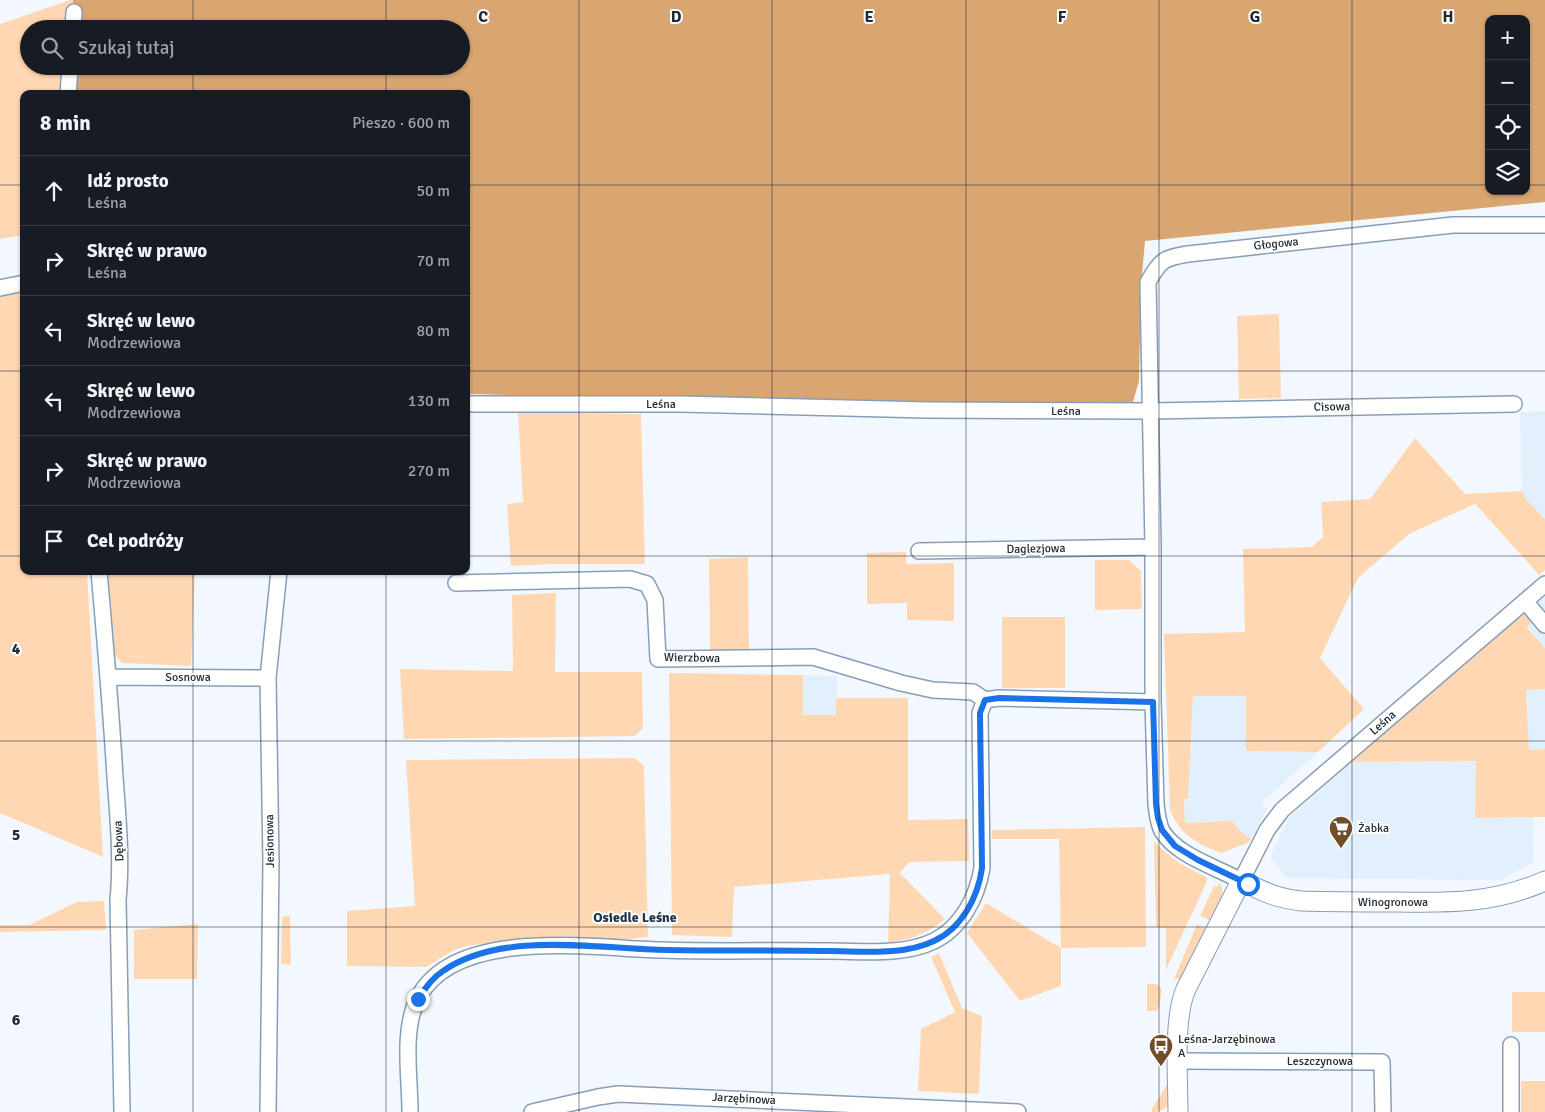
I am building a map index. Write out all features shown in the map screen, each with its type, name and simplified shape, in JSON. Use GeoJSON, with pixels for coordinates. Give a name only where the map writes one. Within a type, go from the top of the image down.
{"type":"FeatureCollection","features":[{"type":"Feature","properties":{"kind":"street"},"geometry":{"type":"LineString","coordinates":[[74,12],[74,20]]}},
{"type":"Feature","properties":{"kind":"street"},"geometry":{"type":"LineString","coordinates":[[68,90],[69,75]]}},
{"type":"Feature","properties":{"kind":"street","name":"Głogowa"},"geometry":{"type":"LineString","coordinates":[[1150,411],[1148,282],[1156,268],[1168,257],[1453,225],[1545,226]]}},
{"type":"Feature","properties":{"kind":"street"},"geometry":{"type":"LineString","coordinates":[[0,288],[20,284]]}},
{"type":"Feature","properties":{"kind":"street","name":"Leśna"},"geometry":{"type":"LineString","coordinates":[[470,404],[680,404],[927,410],[1150,411]]}},
{"type":"Feature","properties":{"kind":"street","name":"Cisowa"},"geometry":{"type":"LineString","coordinates":[[1150,411],[1514,404]]}},
{"type":"Feature","properties":{"kind":"street"},"geometry":{"type":"LineString","coordinates":[[1150,411],[1153,547],[1153,702],[1158,818],[1162,830],[1175,846],[1198,860],[1241,880]]}},
{"type":"Feature","properties":{"kind":"street","name":"Daglezjowa"},"geometry":{"type":"LineString","coordinates":[[919,551],[1153,547]]}},
{"type":"Feature","properties":{"kind":"street","name":"Dębowa"},"geometry":{"type":"LineString","coordinates":[[99,575],[120,867],[118,900],[122,1112]]}},
{"type":"Feature","properties":{"kind":"street","name":"Jesionowa"},"geometry":{"type":"LineString","coordinates":[[268,1112],[271,862],[268,678],[279,575]]}},
{"type":"Feature","properties":{"kind":"street","name":"Wierzbowa"},"geometry":{"type":"LineString","coordinates":[[456,583],[630,579],[647,584],[655,600],[658,659],[813,657],[901,684],[933,690],[972,692],[985,700]]}},
{"type":"Feature","properties":{"kind":"street","name":"Leśna"},"geometry":{"type":"LineString","coordinates":[[1178,1112],[1179,1019],[1183,996],[1267,830],[1282,810],[1545,584]]}},
{"type":"Feature","properties":{"kind":"street"},"geometry":{"type":"LineString","coordinates":[[1525,601],[1545,625]]}},
{"type":"Feature","properties":{"kind":"street","name":"Sosnowa"},"geometry":{"type":"LineString","coordinates":[[108,677],[268,678]]}},
{"type":"Feature","properties":{"kind":"street"},"geometry":{"type":"LineString","coordinates":[[410,1112],[409,1036],[411,1016],[418,999],[429,983],[442,971],[465,959],[512,947],[534,945],[664,950],[883,951],[934,941],[947,932],[967,911],[977,892],[980,881],[982,868],[980,713],[985,700],[999,698],[1153,702]]}},
{"type":"Feature","properties":{"kind":"street","name":"Winogronowa"},"geometry":{"type":"LineString","coordinates":[[1241,880],[1284,899],[1302,901],[1403,902],[1462,902],[1488,899],[1517,892],[1545,881]]}},
{"type":"Feature","properties":{"kind":"street"},"geometry":{"type":"LineString","coordinates":[[1511,1112],[1512,1045]]}},
{"type":"Feature","properties":{"kind":"street","name":"Leszczynowa"},"geometry":{"type":"LineString","coordinates":[[1178,1061],[1382,1062],[1383,1112]]}},
{"type":"Feature","properties":{"kind":"street","name":"Jarzębinowa"},"geometry":{"type":"LineString","coordinates":[[532,1112],[618,1094],[1018,1112]]}},
{"type":"Feature","properties":{"kind":"shaded area"},"geometry":{"type":"Polygon","coordinates":[[[73,0],[74,20],[20,20],[20,75],[75,75],[76,90],[20,90],[20,236],[0,239],[0,24],[73,0]]]}},
{"type":"Feature","properties":{"kind":"shaded area"},"geometry":{"type":"Polygon","coordinates":[[[73,0],[1545,0],[1545,202],[1145,241],[1141,286],[1139,381],[1132,405],[957,405],[470,394],[470,90],[76,90],[75,75],[470,75],[470,20],[74,20],[73,0]]]}},
{"type":"Feature","properties":{"kind":"shaded area"},"geometry":{"type":"Polygon","coordinates":[[[20,289],[20,575],[87,575],[103,857],[0,813],[0,292],[20,289]]]}},
{"type":"Feature","properties":{"kind":"shaded area"},"geometry":{"type":"Polygon","coordinates":[[[1279,314],[1281,398],[1239,399],[1237,316],[1279,314]]]}},
{"type":"Feature","properties":{"kind":"shaded area"},"geometry":{"type":"Polygon","coordinates":[[[1545,411],[1545,519],[1526,499],[1522,491],[1520,412],[1545,411]]]}},
{"type":"Feature","properties":{"kind":"shaded area"},"geometry":{"type":"Polygon","coordinates":[[[518,412],[641,414],[645,564],[511,566],[507,504],[523,502],[518,412]]]}},
{"type":"Feature","properties":{"kind":"shaded area"},"geometry":{"type":"Polygon","coordinates":[[[1415,438],[1465,494],[1522,491],[1526,499],[1545,519],[1545,570],[1539,575],[1475,504],[1409,534],[1358,578],[1320,658],[1364,709],[1318,752],[1246,751],[1246,696],[1193,696],[1188,799],[1184,799],[1185,823],[1232,821],[1240,831],[1251,839],[1248,843],[1221,853],[1196,842],[1178,825],[1170,809],[1164,634],[1245,632],[1243,549],[1312,547],[1323,537],[1321,502],[1370,499],[1415,438]]]}},
{"type":"Feature","properties":{"kind":"shaded area"},"geometry":{"type":"Polygon","coordinates":[[[906,552],[906,564],[954,563],[954,621],[907,620],[907,603],[867,604],[867,553],[906,552]]]}},
{"type":"Feature","properties":{"kind":"shaded area"},"geometry":{"type":"Polygon","coordinates":[[[748,557],[749,651],[710,651],[709,559],[748,557]]]}},
{"type":"Feature","properties":{"kind":"shaded area"},"geometry":{"type":"Polygon","coordinates":[[[1095,560],[1129,560],[1141,571],[1142,609],[1095,610],[1095,560]]]}},
{"type":"Feature","properties":{"kind":"shaded area"},"geometry":{"type":"Polygon","coordinates":[[[108,575],[195,575],[191,666],[122,663],[114,655],[108,575]]]}},
{"type":"Feature","properties":{"kind":"shaded area"},"geometry":{"type":"Polygon","coordinates":[[[1545,592],[1545,648],[1527,627],[1520,614],[1545,592]]]}},
{"type":"Feature","properties":{"kind":"shaded area"},"geometry":{"type":"Polygon","coordinates":[[[556,593],[555,672],[642,672],[643,728],[635,736],[404,739],[400,669],[513,671],[512,595],[556,593]]]}},
{"type":"Feature","properties":{"kind":"shaded area"},"geometry":{"type":"Polygon","coordinates":[[[1520,614],[1527,614],[1532,621],[1527,628],[1545,648],[1545,689],[1526,690],[1529,750],[1545,749],[1545,817],[1475,818],[1476,761],[1352,762],[1351,760],[1520,614]]]}},
{"type":"Feature","properties":{"kind":"shaded area"},"geometry":{"type":"Polygon","coordinates":[[[1002,617],[1065,617],[1065,688],[1002,688],[1002,617]]]}},
{"type":"Feature","properties":{"kind":"shaded area"},"geometry":{"type":"Polygon","coordinates":[[[669,673],[803,675],[803,715],[836,715],[836,698],[908,698],[908,820],[968,819],[969,861],[909,862],[900,873],[945,919],[932,929],[919,935],[888,943],[890,874],[734,887],[732,937],[672,935],[669,673]]]}},
{"type":"Feature","properties":{"kind":"shaded area"},"geometry":{"type":"Polygon","coordinates":[[[803,675],[837,676],[836,715],[802,715],[803,675]]]}},
{"type":"Feature","properties":{"kind":"shaded area"},"geometry":{"type":"Polygon","coordinates":[[[1545,689],[1545,749],[1529,750],[1526,690],[1545,689]]]}},
{"type":"Feature","properties":{"kind":"shaded area"},"geometry":{"type":"Polygon","coordinates":[[[1193,696],[1246,696],[1246,751],[1318,752],[1261,803],[1267,809],[1251,839],[1240,831],[1232,821],[1185,823],[1184,799],[1188,798],[1193,696]]]}},
{"type":"Feature","properties":{"kind":"shaded area"},"geometry":{"type":"Polygon","coordinates":[[[635,758],[644,766],[648,937],[600,942],[568,936],[524,938],[466,946],[452,951],[427,967],[347,966],[347,911],[415,906],[406,760],[635,758]]]}},
{"type":"Feature","properties":{"kind":"shaded area"},"geometry":{"type":"Polygon","coordinates":[[[1476,761],[1475,818],[1533,817],[1534,862],[1500,880],[1286,878],[1270,857],[1289,818],[1352,762],[1476,761]]]}},
{"type":"Feature","properties":{"kind":"shaded area"},"geometry":{"type":"Polygon","coordinates":[[[1145,827],[1146,947],[1061,948],[1059,839],[992,839],[992,830],[1145,827]]]}},
{"type":"Feature","properties":{"kind":"shaded area"},"geometry":{"type":"Polygon","coordinates":[[[1154,841],[1179,862],[1207,877],[1207,881],[1166,970],[1166,928],[1156,927],[1154,841]]]}},
{"type":"Feature","properties":{"kind":"shaded area"},"geometry":{"type":"Polygon","coordinates":[[[1220,882],[1223,893],[1220,907],[1213,922],[1200,916],[1214,886],[1218,887],[1220,882]]]}},
{"type":"Feature","properties":{"kind":"shaded area"},"geometry":{"type":"Polygon","coordinates":[[[104,901],[106,930],[0,932],[0,925],[29,925],[77,902],[104,901]]]}},
{"type":"Feature","properties":{"kind":"shaded area"},"geometry":{"type":"Polygon","coordinates":[[[986,903],[1061,948],[1061,986],[1020,1001],[967,933],[986,903]]]}},
{"type":"Feature","properties":{"kind":"shaded area"},"geometry":{"type":"Polygon","coordinates":[[[290,916],[291,965],[281,964],[282,917],[290,916]]]}},
{"type":"Feature","properties":{"kind":"shaded area"},"geometry":{"type":"Polygon","coordinates":[[[198,924],[197,979],[134,979],[134,930],[198,924]]]}},
{"type":"Feature","properties":{"kind":"shaded area"},"geometry":{"type":"Polygon","coordinates":[[[1197,924],[1209,930],[1182,979],[1174,979],[1197,924]]]}},
{"type":"Feature","properties":{"kind":"shaded area"},"geometry":{"type":"Polygon","coordinates":[[[939,953],[962,1008],[982,1016],[979,1094],[918,1091],[921,1029],[955,1012],[931,957],[939,953]]]}},
{"type":"Feature","properties":{"kind":"shaded area"},"geometry":{"type":"Polygon","coordinates":[[[1147,984],[1157,984],[1162,989],[1159,1008],[1156,1011],[1147,1011],[1147,984]]]}},
{"type":"Feature","properties":{"kind":"shaded area"},"geometry":{"type":"Polygon","coordinates":[[[1512,992],[1545,992],[1545,1032],[1512,1032],[1512,992]]]}},
{"type":"Feature","properties":{"kind":"shaded area"},"geometry":{"type":"Polygon","coordinates":[[[1521,1081],[1545,1081],[1545,1112],[1521,1112],[1521,1081]]]}},
{"type":"Feature","properties":{"kind":"shaded area"},"geometry":{"type":"Polygon","coordinates":[[[1166,1084],[1171,1102],[1162,1110],[1151,1112],[1163,1092],[1166,1084]]]}},
{"type":"Feature","properties":{"kind":"place","name":"Żabka"},"geometry":{"type":"Point","coordinates":[1341,849]}},
{"type":"Feature","properties":{"kind":"place","name":"Leśna-Jarzębinowa A"},"geometry":{"type":"Point","coordinates":[1161,1067]}},
{"type":"Feature","properties":{"kind":"district","name":"Osiedle Leśne"},"geometry":{"type":"Point","coordinates":[635,917]}},
{"type":"Feature","properties":{"kind":"route"},"geometry":{"type":"LineString","coordinates":[[418,999],[429,983],[442,971],[465,959],[512,947],[534,945],[664,950],[883,951],[934,941],[957,923],[967,911],[977,892],[980,881],[982,868],[980,713],[985,700],[999,698],[1153,702],[1156,804],[1162,830],[1175,846],[1198,860],[1248,884]]}}]}
